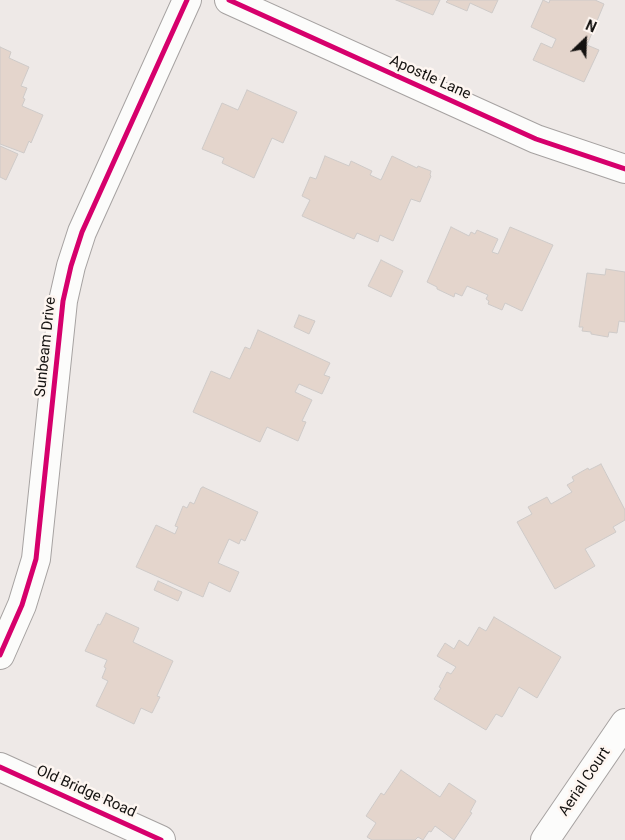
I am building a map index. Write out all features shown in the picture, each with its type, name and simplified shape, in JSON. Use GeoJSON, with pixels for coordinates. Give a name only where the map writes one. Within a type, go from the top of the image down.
{"type":"FeatureCollection","features":[{"type":"Feature","properties":{"kind":"street","name":"Sunbeam Drive"},"geometry":{"type":"LineString","coordinates":[[0,655],[22,605],[36,559],[62,301],[71,266],[82,232],[188,0]]}},
{"type":"Feature","properties":{"kind":"street","name":"Apostle Lane"},"geometry":{"type":"LineString","coordinates":[[229,0],[536,139],[625,169]]}},
{"type":"Feature","properties":{"kind":"street","name":"Aerial Court"},"geometry":{"type":"LineString","coordinates":[[546,840],[625,723]]}},
{"type":"Feature","properties":{"kind":"street","name":"Old Bridge Road"},"geometry":{"type":"LineString","coordinates":[[0,767],[161,840]]}},
{"type":"Feature","properties":{"kind":"building"},"geometry":{"type":"Polygon","coordinates":[[[396,0],[440,0],[433,15],[396,0]]]}},
{"type":"Feature","properties":{"kind":"building"},"geometry":{"type":"Polygon","coordinates":[[[448,0],[498,0],[492,13],[470,3],[467,11],[446,2],[448,0]]]}},
{"type":"Feature","properties":{"kind":"building"},"geometry":{"type":"Polygon","coordinates":[[[543,0],[549,3],[550,0],[595,0],[604,4],[587,45],[599,50],[584,82],[533,60],[541,43],[552,48],[556,39],[531,27],[543,0]]]}},
{"type":"Feature","properties":{"kind":"building"},"geometry":{"type":"Polygon","coordinates":[[[0,47],[11,52],[9,58],[29,67],[21,86],[27,88],[22,106],[43,115],[31,143],[29,141],[24,153],[0,144],[0,47]]]}},
{"type":"Feature","properties":{"kind":"building"},"geometry":{"type":"Polygon","coordinates":[[[247,90],[297,112],[283,143],[272,138],[254,178],[222,163],[224,158],[202,149],[222,103],[238,110],[247,90]]]}},
{"type":"Feature","properties":{"kind":"building"},"geometry":{"type":"Polygon","coordinates":[[[0,146],[18,154],[6,180],[0,177],[0,146]]]}},
{"type":"Feature","properties":{"kind":"building"},"geometry":{"type":"Polygon","coordinates":[[[325,156],[349,166],[351,161],[372,171],[370,175],[381,180],[392,156],[417,168],[418,166],[431,171],[431,176],[420,202],[411,199],[393,241],[380,235],[378,242],[357,233],[354,239],[302,216],[310,200],[302,196],[310,177],[316,179],[325,156]]]}},
{"type":"Feature","properties":{"kind":"building"},"geometry":{"type":"Polygon","coordinates":[[[451,227],[469,236],[471,232],[475,234],[477,230],[498,239],[492,252],[498,254],[510,227],[553,245],[522,311],[505,303],[502,310],[488,304],[489,301],[486,299],[488,295],[467,286],[462,296],[455,293],[454,297],[427,282],[451,227]]]}},
{"type":"Feature","properties":{"kind":"building"},"geometry":{"type":"Polygon","coordinates":[[[381,260],[403,271],[391,297],[368,286],[381,260]]]}},
{"type":"Feature","properties":{"kind":"building"},"geometry":{"type":"Polygon","coordinates":[[[606,269],[625,272],[625,322],[619,321],[617,333],[609,332],[608,337],[582,331],[583,327],[579,327],[587,273],[605,275],[606,269]]]}},
{"type":"Feature","properties":{"kind":"building"},"geometry":{"type":"Polygon","coordinates":[[[299,315],[315,321],[309,334],[294,327],[299,315]]]}},
{"type":"Feature","properties":{"kind":"building"},"geometry":{"type":"Polygon","coordinates":[[[258,330],[330,363],[324,375],[330,377],[322,394],[299,384],[295,392],[312,400],[302,421],[306,422],[298,441],[267,427],[260,442],[193,412],[211,371],[230,379],[245,347],[250,349],[258,330]]]}},
{"type":"Feature","properties":{"kind":"building"},"geometry":{"type":"Polygon","coordinates":[[[601,464],[625,510],[625,520],[613,527],[616,532],[585,549],[595,566],[555,589],[517,522],[532,514],[528,507],[547,497],[551,504],[572,492],[567,485],[574,481],[572,477],[588,468],[589,470],[601,464]]]}},
{"type":"Feature","properties":{"kind":"building"},"geometry":{"type":"Polygon","coordinates":[[[203,487],[258,512],[245,541],[241,539],[239,544],[229,539],[218,563],[239,572],[230,592],[209,582],[203,597],[136,567],[156,525],[175,534],[178,527],[175,526],[183,506],[187,508],[190,502],[194,504],[203,487]]]}},
{"type":"Feature","properties":{"kind":"building"},"geometry":{"type":"Polygon","coordinates":[[[158,581],[182,592],[178,601],[154,590],[158,581]]]}},
{"type":"Feature","properties":{"kind":"building"},"geometry":{"type":"Polygon","coordinates":[[[106,613],[139,628],[133,642],[173,661],[157,696],[160,697],[152,713],[141,708],[134,724],[96,706],[108,681],[102,678],[107,660],[85,651],[98,624],[100,625],[106,613]]]}},
{"type":"Feature","properties":{"kind":"building"},"geometry":{"type":"Polygon","coordinates":[[[494,617],[561,657],[537,698],[519,687],[502,717],[496,714],[486,730],[434,699],[441,688],[439,687],[447,672],[451,674],[456,667],[437,656],[445,643],[454,649],[459,640],[468,646],[479,627],[486,631],[494,617]]]}},
{"type":"Feature","properties":{"kind":"building"},"geometry":{"type":"Polygon","coordinates":[[[401,770],[440,797],[449,783],[476,801],[470,812],[472,813],[454,840],[435,826],[423,840],[418,837],[415,840],[372,840],[367,837],[376,823],[366,816],[381,793],[384,795],[401,770]]]}},
{"type":"Feature","properties":{"kind":"cycle path"},"geometry":{"type":"LineString","coordinates":[[0,655],[22,605],[36,559],[63,301],[71,266],[82,232],[187,0]]}},
{"type":"Feature","properties":{"kind":"cycle path"},"geometry":{"type":"LineString","coordinates":[[229,0],[536,139],[625,169]]}},
{"type":"Feature","properties":{"kind":"cycle path"},"geometry":{"type":"LineString","coordinates":[[0,767],[161,840]]}}]}
